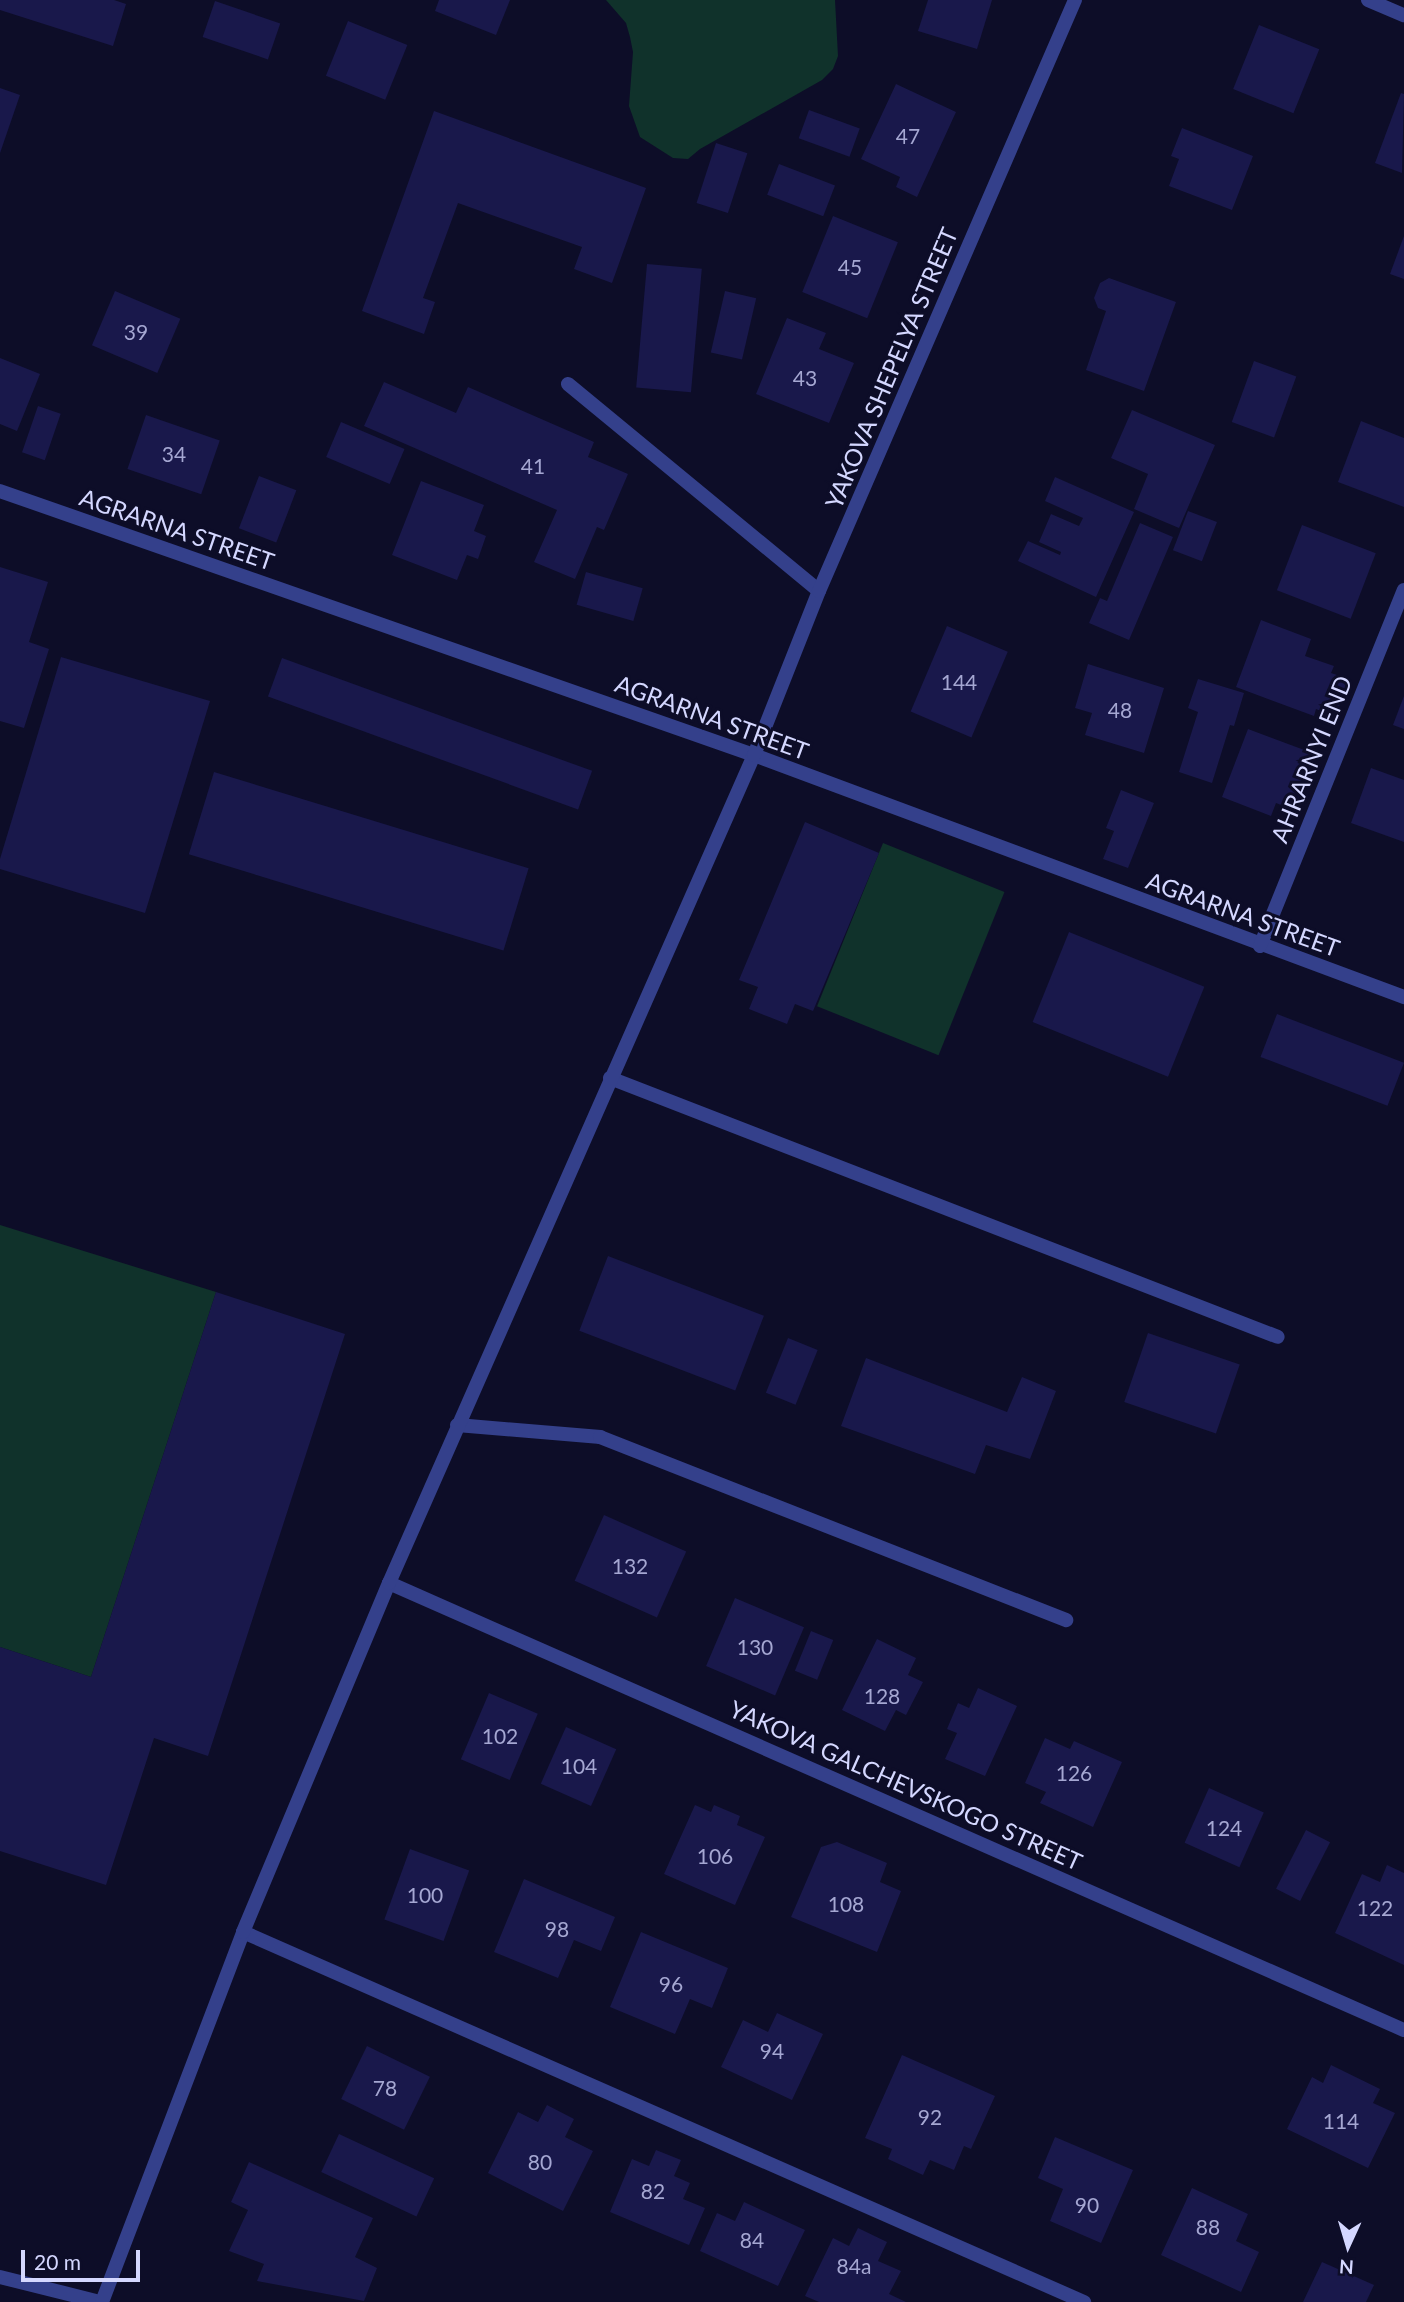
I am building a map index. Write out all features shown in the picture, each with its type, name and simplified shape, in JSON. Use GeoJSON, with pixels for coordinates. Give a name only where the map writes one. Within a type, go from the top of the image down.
{"type":"FeatureCollection","features":[{"type":"Feature","properties":{"kind":"street","name":"YAKOVA SHEPELYA STREET"},"geometry":{"type":"LineString","coordinates":[[101,2302],[243,1932],[389,1583],[754,755],[819,591],[1075,0]]}},
{"type":"Feature","properties":{"kind":"street"},"geometry":{"type":"LineString","coordinates":[[1368,0],[1404,15]]}},
{"type":"Feature","properties":{"kind":"street"},"geometry":{"type":"LineString","coordinates":[[568,384],[819,591]]}},
{"type":"Feature","properties":{"kind":"street","name":"AGRARNA STREET"},"geometry":{"type":"LineString","coordinates":[[0,491],[754,755],[1260,946],[1404,997]]}},
{"type":"Feature","properties":{"kind":"street","name":"AHRARNYI END"},"geometry":{"type":"LineString","coordinates":[[1260,946],[1404,590]]}},
{"type":"Feature","properties":{"kind":"street"},"geometry":{"type":"LineString","coordinates":[[610,1078],[1278,1337]]}},
{"type":"Feature","properties":{"kind":"street"},"geometry":{"type":"LineString","coordinates":[[457,1425],[600,1437],[1066,1620]]}},
{"type":"Feature","properties":{"kind":"street","name":"YAKOVA GALCHEVSKOGO STREET"},"geometry":{"type":"LineString","coordinates":[[389,1583],[1404,2029]]}},
{"type":"Feature","properties":{"kind":"street"},"geometry":{"type":"LineString","coordinates":[[243,1932],[1084,2302]]}},
{"type":"Feature","properties":{"kind":"street"},"geometry":{"type":"LineString","coordinates":[[0,2277],[101,2302]]}},
{"type":"Feature","properties":{"kind":"green space"},"geometry":{"type":"Polygon","coordinates":[[[606,0],[835,0],[838,56],[833,69],[822,80],[700,149],[688,159],[673,158],[640,137],[629,106],[633,52],[630,37],[626,23],[606,0]]]}},
{"type":"Feature","properties":{"kind":"green space"},"geometry":{"type":"Polygon","coordinates":[[[883,843],[1004,892],[939,1055],[817,1006],[883,843]]]}},
{"type":"Feature","properties":{"kind":"green space"},"geometry":{"type":"Polygon","coordinates":[[[0,1225],[216,1292],[91,1677],[0,1647],[0,1225]]]}},
{"type":"Feature","properties":{"kind":"building"},"geometry":{"type":"Polygon","coordinates":[[[0,0],[114,0],[126,4],[113,46],[0,10],[0,0]]]}},
{"type":"Feature","properties":{"kind":"building"},"geometry":{"type":"Polygon","coordinates":[[[439,0],[510,0],[496,35],[435,11],[439,0]]]}},
{"type":"Feature","properties":{"kind":"building"},"geometry":{"type":"Polygon","coordinates":[[[928,0],[992,0],[977,49],[918,31],[928,0]]]}},
{"type":"Feature","properties":{"kind":"building"},"geometry":{"type":"Polygon","coordinates":[[[215,1],[280,23],[268,59],[203,37],[215,1]]]}},
{"type":"Feature","properties":{"kind":"building"},"geometry":{"type":"Polygon","coordinates":[[[348,21],[407,45],[385,100],[326,76],[348,21]]]}},
{"type":"Feature","properties":{"kind":"building"},"geometry":{"type":"Polygon","coordinates":[[[1259,25],[1319,49],[1293,113],[1233,89],[1259,25]]]}},
{"type":"Feature","properties":{"kind":"building"},"geometry":{"type":"Polygon","coordinates":[[[896,84],[956,112],[917,197],[896,187],[900,177],[861,159],[896,84]]]}},
{"type":"Feature","properties":{"kind":"building"},"geometry":{"type":"Polygon","coordinates":[[[0,88],[20,95],[0,153],[0,88]]]}},
{"type":"Feature","properties":{"kind":"building"},"geometry":{"type":"Polygon","coordinates":[[[1401,93],[1404,94],[1402,173],[1375,163],[1401,93]]]}},
{"type":"Feature","properties":{"kind":"building"},"geometry":{"type":"Polygon","coordinates":[[[809,110],[860,128],[849,157],[799,138],[809,110]]]}},
{"type":"Feature","properties":{"kind":"building"},"geometry":{"type":"Polygon","coordinates":[[[434,111],[646,188],[612,283],[574,269],[582,247],[458,203],[423,298],[435,302],[424,334],[362,311],[434,111]]]}},
{"type":"Feature","properties":{"kind":"building"},"geometry":{"type":"Polygon","coordinates":[[[1182,128],[1253,156],[1232,210],[1169,186],[1179,159],[1171,156],[1182,128]]]}},
{"type":"Feature","properties":{"kind":"building"},"geometry":{"type":"Polygon","coordinates":[[[716,143],[747,153],[728,213],[697,203],[716,143]]]}},
{"type":"Feature","properties":{"kind":"building"},"geometry":{"type":"Polygon","coordinates":[[[779,164],[835,186],[823,216],[767,195],[779,164]]]}},
{"type":"Feature","properties":{"kind":"building"},"geometry":{"type":"Polygon","coordinates":[[[833,216],[898,242],[867,318],[802,292],[833,216]]]}},
{"type":"Feature","properties":{"kind":"building"},"geometry":{"type":"Polygon","coordinates":[[[1404,236],[1404,279],[1390,274],[1404,236]]]}},
{"type":"Feature","properties":{"kind":"building"},"geometry":{"type":"Polygon","coordinates":[[[647,264],[702,269],[691,392],[636,388],[647,264]]]}},
{"type":"Feature","properties":{"kind":"building"},"geometry":{"type":"Polygon","coordinates":[[[1109,278],[1176,302],[1144,391],[1086,370],[1106,311],[1098,308],[1094,298],[1100,283],[1109,278]]]}},
{"type":"Feature","properties":{"kind":"building"},"geometry":{"type":"Polygon","coordinates":[[[115,291],[180,319],[157,373],[92,345],[115,291]]]}},
{"type":"Feature","properties":{"kind":"building"},"geometry":{"type":"Polygon","coordinates":[[[725,291],[756,298],[742,360],[711,352],[725,291]]]}},
{"type":"Feature","properties":{"kind":"building"},"geometry":{"type":"Polygon","coordinates":[[[787,318],[826,333],[819,349],[854,363],[829,423],[756,394],[787,318]]]}},
{"type":"Feature","properties":{"kind":"building"},"geometry":{"type":"Polygon","coordinates":[[[0,358],[40,374],[17,431],[0,424],[0,358]]]}},
{"type":"Feature","properties":{"kind":"building"},"geometry":{"type":"Polygon","coordinates":[[[1254,361],[1296,376],[1274,437],[1232,422],[1254,361]]]}},
{"type":"Feature","properties":{"kind":"building"},"geometry":{"type":"Polygon","coordinates":[[[384,382],[456,413],[468,387],[594,442],[588,457],[628,474],[604,530],[597,527],[575,579],[534,562],[557,510],[364,426],[384,382]]]}},
{"type":"Feature","properties":{"kind":"building"},"geometry":{"type":"Polygon","coordinates":[[[38,406],[61,414],[45,460],[22,452],[38,406]]]}},
{"type":"Feature","properties":{"kind":"building"},"geometry":{"type":"Polygon","coordinates":[[[1132,410],[1215,445],[1179,528],[1134,509],[1148,474],[1111,458],[1132,410]]]}},
{"type":"Feature","properties":{"kind":"building"},"geometry":{"type":"Polygon","coordinates":[[[146,415],[220,440],[201,494],[127,469],[146,415]]]}},
{"type":"Feature","properties":{"kind":"building"},"geometry":{"type":"Polygon","coordinates":[[[1361,421],[1404,438],[1404,507],[1338,482],[1361,421]]]}},
{"type":"Feature","properties":{"kind":"building"},"geometry":{"type":"Polygon","coordinates":[[[341,422],[405,449],[390,484],[326,457],[341,422]]]}},
{"type":"Feature","properties":{"kind":"building"},"geometry":{"type":"Polygon","coordinates":[[[259,476],[296,490],[276,543],[239,528],[259,476]]]}},
{"type":"Feature","properties":{"kind":"building"},"geometry":{"type":"Polygon","coordinates":[[[1055,477],[1134,512],[1096,597],[1018,561],[1028,541],[1060,555],[1061,552],[1039,542],[1051,514],[1079,526],[1083,518],[1045,501],[1055,477]]]}},
{"type":"Feature","properties":{"kind":"building"},"geometry":{"type":"Polygon","coordinates":[[[421,481],[484,505],[474,531],[486,536],[478,559],[467,555],[457,580],[392,555],[421,481]]]}},
{"type":"Feature","properties":{"kind":"building"},"geometry":{"type":"Polygon","coordinates":[[[1188,511],[1217,522],[1202,561],[1173,550],[1188,511]]]}},
{"type":"Feature","properties":{"kind":"building"},"geometry":{"type":"Polygon","coordinates":[[[1140,523],[1173,537],[1129,640],[1089,623],[1100,598],[1107,601],[1140,523]]]}},
{"type":"Feature","properties":{"kind":"building"},"geometry":{"type":"Polygon","coordinates":[[[1302,525],[1376,553],[1351,619],[1277,590],[1302,525]]]}},
{"type":"Feature","properties":{"kind":"building"},"geometry":{"type":"Polygon","coordinates":[[[0,567],[48,582],[29,642],[49,649],[24,728],[0,721],[0,567]]]}},
{"type":"Feature","properties":{"kind":"building"},"geometry":{"type":"Polygon","coordinates":[[[586,572],[643,588],[633,621],[577,605],[586,572]]]}},
{"type":"Feature","properties":{"kind":"building"},"geometry":{"type":"Polygon","coordinates":[[[1261,620],[1311,639],[1305,656],[1334,666],[1331,673],[1349,679],[1335,717],[1316,709],[1314,716],[1236,687],[1261,620]]]}},
{"type":"Feature","properties":{"kind":"building"},"geometry":{"type":"Polygon","coordinates":[[[947,626],[1008,652],[971,737],[911,712],[947,626]]]}},
{"type":"Feature","properties":{"kind":"building"},"geometry":{"type":"Polygon","coordinates":[[[61,657],[210,701],[145,913],[0,869],[0,859],[61,657]]]}},
{"type":"Feature","properties":{"kind":"building"},"geometry":{"type":"Polygon","coordinates":[[[282,658],[592,771],[578,809],[268,697],[282,658]]]}},
{"type":"Feature","properties":{"kind":"building"},"geometry":{"type":"Polygon","coordinates":[[[1088,664],[1164,688],[1144,753],[1085,735],[1092,713],[1075,708],[1088,664]]]}},
{"type":"Feature","properties":{"kind":"building"},"geometry":{"type":"Polygon","coordinates":[[[1198,679],[1244,693],[1234,726],[1230,725],[1212,783],[1179,772],[1198,712],[1188,708],[1198,679]]]}},
{"type":"Feature","properties":{"kind":"building"},"geometry":{"type":"Polygon","coordinates":[[[1404,696],[1404,729],[1393,725],[1404,696]]]}},
{"type":"Feature","properties":{"kind":"building"},"geometry":{"type":"Polygon","coordinates":[[[1248,729],[1315,754],[1294,810],[1276,803],[1271,816],[1222,797],[1248,729]]]}},
{"type":"Feature","properties":{"kind":"building"},"geometry":{"type":"Polygon","coordinates":[[[1371,768],[1404,780],[1404,842],[1351,823],[1371,768]]]}},
{"type":"Feature","properties":{"kind":"building"},"geometry":{"type":"Polygon","coordinates":[[[214,772],[529,868],[503,950],[189,854],[214,772]]]}},
{"type":"Feature","properties":{"kind":"building"},"geometry":{"type":"Polygon","coordinates":[[[1121,790],[1154,803],[1128,868],[1103,859],[1114,831],[1106,828],[1121,790]]]}},
{"type":"Feature","properties":{"kind":"building"},"geometry":{"type":"Polygon","coordinates":[[[805,822],[879,853],[813,1011],[795,1004],[787,1024],[749,1009],[758,987],[739,980],[805,822]]]}},
{"type":"Feature","properties":{"kind":"building"},"geometry":{"type":"Polygon","coordinates":[[[1069,932],[1204,987],[1168,1077],[1033,1022],[1069,932]]]}},
{"type":"Feature","properties":{"kind":"building"},"geometry":{"type":"Polygon","coordinates":[[[1277,1014],[1404,1063],[1387,1106],[1261,1057],[1277,1014]]]}},
{"type":"Feature","properties":{"kind":"building"},"geometry":{"type":"Polygon","coordinates":[[[608,1256],[764,1316],[735,1391],[579,1331],[608,1256]]]}},
{"type":"Feature","properties":{"kind":"building"},"geometry":{"type":"Polygon","coordinates":[[[216,1292],[345,1334],[208,1756],[154,1738],[106,1885],[0,1851],[0,1647],[91,1677],[216,1292]]]}},
{"type":"Feature","properties":{"kind":"building"},"geometry":{"type":"Polygon","coordinates":[[[1148,1333],[1240,1365],[1216,1434],[1124,1402],[1148,1333]]]}},
{"type":"Feature","properties":{"kind":"building"},"geometry":{"type":"Polygon","coordinates":[[[788,1338],[818,1350],[796,1405],[766,1393],[788,1338]]]}},
{"type":"Feature","properties":{"kind":"building"},"geometry":{"type":"Polygon","coordinates":[[[866,1358],[1007,1412],[1022,1377],[1056,1391],[1030,1459],[986,1445],[975,1474],[841,1426],[866,1358]]]}},
{"type":"Feature","properties":{"kind":"building"},"geometry":{"type":"Polygon","coordinates":[[[604,1515],[686,1552],[657,1617],[575,1581],[604,1515]]]}},
{"type":"Feature","properties":{"kind":"building"},"geometry":{"type":"Polygon","coordinates":[[[735,1598],[804,1627],[775,1695],[706,1666],[735,1598]]]}},
{"type":"Feature","properties":{"kind":"building"},"geometry":{"type":"Polygon","coordinates":[[[811,1631],[833,1640],[817,1680],[795,1671],[811,1631]]]}},
{"type":"Feature","properties":{"kind":"building"},"geometry":{"type":"Polygon","coordinates":[[[877,1639],[916,1658],[908,1675],[923,1682],[906,1715],[896,1710],[885,1731],[842,1710],[877,1639]]]}},
{"type":"Feature","properties":{"kind":"building"},"geometry":{"type":"Polygon","coordinates":[[[978,1688],[1017,1706],[985,1776],[945,1759],[957,1733],[947,1729],[958,1703],[969,1708],[978,1688]]]}},
{"type":"Feature","properties":{"kind":"building"},"geometry":{"type":"Polygon","coordinates":[[[489,1693],[538,1714],[510,1780],[461,1759],[489,1693]]]}},
{"type":"Feature","properties":{"kind":"building"},"geometry":{"type":"Polygon","coordinates":[[[566,1727],[616,1749],[591,1806],[541,1784],[566,1727]]]}},
{"type":"Feature","properties":{"kind":"building"},"geometry":{"type":"Polygon","coordinates":[[[1045,1738],[1070,1749],[1074,1741],[1122,1762],[1093,1827],[1040,1803],[1046,1792],[1025,1783],[1045,1738]]]}},
{"type":"Feature","properties":{"kind":"building"},"geometry":{"type":"Polygon","coordinates":[[[1209,1788],[1264,1812],[1239,1867],[1185,1843],[1209,1788]]]}},
{"type":"Feature","properties":{"kind":"building"},"geometry":{"type":"Polygon","coordinates":[[[695,1805],[711,1812],[714,1805],[740,1816],[737,1825],[765,1837],[735,1905],[664,1874],[695,1805]]]}},
{"type":"Feature","properties":{"kind":"building"},"geometry":{"type":"Polygon","coordinates":[[[1306,1830],[1330,1842],[1300,1901],[1276,1889],[1306,1830]]]}},
{"type":"Feature","properties":{"kind":"building"},"geometry":{"type":"Polygon","coordinates":[[[837,1842],[887,1863],[880,1882],[901,1891],[877,1952],[791,1917],[821,1847],[837,1842]]]}},
{"type":"Feature","properties":{"kind":"building"},"geometry":{"type":"Polygon","coordinates":[[[410,1849],[469,1871],[444,1941],[384,1919],[410,1849]]]}},
{"type":"Feature","properties":{"kind":"building"},"geometry":{"type":"Polygon","coordinates":[[[1387,1865],[1404,1873],[1404,1965],[1335,1933],[1362,1874],[1380,1882],[1387,1865]]]}},
{"type":"Feature","properties":{"kind":"building"},"geometry":{"type":"Polygon","coordinates":[[[524,1879],[615,1917],[601,1951],[574,1940],[558,1978],[494,1952],[524,1879]]]}},
{"type":"Feature","properties":{"kind":"building"},"geometry":{"type":"Polygon","coordinates":[[[641,1932],[728,1968],[712,2008],[690,1999],[675,2034],[610,2007],[641,1932]]]}},
{"type":"Feature","properties":{"kind":"building"},"geometry":{"type":"Polygon","coordinates":[[[777,2013],[823,2034],[792,2100],[721,2067],[743,2020],[768,2032],[777,2013]]]}},
{"type":"Feature","properties":{"kind":"building"},"geometry":{"type":"Polygon","coordinates":[[[367,2046],[430,2077],[404,2130],[341,2099],[367,2046]]]}},
{"type":"Feature","properties":{"kind":"building"},"geometry":{"type":"Polygon","coordinates":[[[902,2055],[995,2096],[971,2149],[964,2146],[954,2170],[930,2160],[923,2175],[888,2159],[892,2149],[865,2138],[902,2055]]]}},
{"type":"Feature","properties":{"kind":"building"},"geometry":{"type":"Polygon","coordinates":[[[1331,2065],[1380,2089],[1373,2103],[1395,2113],[1368,2168],[1287,2129],[1312,2077],[1323,2083],[1331,2065]]]}},
{"type":"Feature","properties":{"kind":"building"},"geometry":{"type":"Polygon","coordinates":[[[547,2105],[574,2119],[565,2137],[593,2151],[563,2211],[488,2173],[518,2112],[538,2122],[547,2105]]]}},
{"type":"Feature","properties":{"kind":"building"},"geometry":{"type":"Polygon","coordinates":[[[339,2134],[434,2178],[416,2216],[321,2172],[339,2134]]]}},
{"type":"Feature","properties":{"kind":"building"},"geometry":{"type":"Polygon","coordinates":[[[1055,2137],[1133,2170],[1101,2243],[1050,2221],[1063,2189],[1038,2178],[1055,2137]]]}},
{"type":"Feature","properties":{"kind":"building"},"geometry":{"type":"Polygon","coordinates":[[[656,2150],[681,2160],[674,2176],[690,2183],[683,2199],[705,2208],[689,2245],[610,2212],[632,2159],[649,2166],[656,2150]]]}},
{"type":"Feature","properties":{"kind":"building"},"geometry":{"type":"Polygon","coordinates":[[[249,2162],[373,2218],[355,2257],[377,2268],[364,2301],[257,2281],[264,2264],[229,2251],[248,2210],[231,2202],[249,2162]]]}},
{"type":"Feature","properties":{"kind":"building"},"geometry":{"type":"Polygon","coordinates":[[[1192,2188],[1248,2214],[1236,2241],[1259,2252],[1241,2292],[1161,2255],[1192,2188]]]}},
{"type":"Feature","properties":{"kind":"building"},"geometry":{"type":"Polygon","coordinates":[[[744,2202],[805,2230],[778,2286],[700,2251],[717,2213],[735,2221],[744,2202]]]}},
{"type":"Feature","properties":{"kind":"building"},"geometry":{"type":"Polygon","coordinates":[[[858,2228],[887,2242],[878,2261],[901,2271],[889,2294],[906,2302],[819,2302],[805,2296],[833,2238],[849,2246],[858,2228]]]}},
{"type":"Feature","properties":{"kind":"building"},"geometry":{"type":"Polygon","coordinates":[[[1322,2262],[1374,2285],[1366,2302],[1303,2302],[1322,2262]]]}}]}
